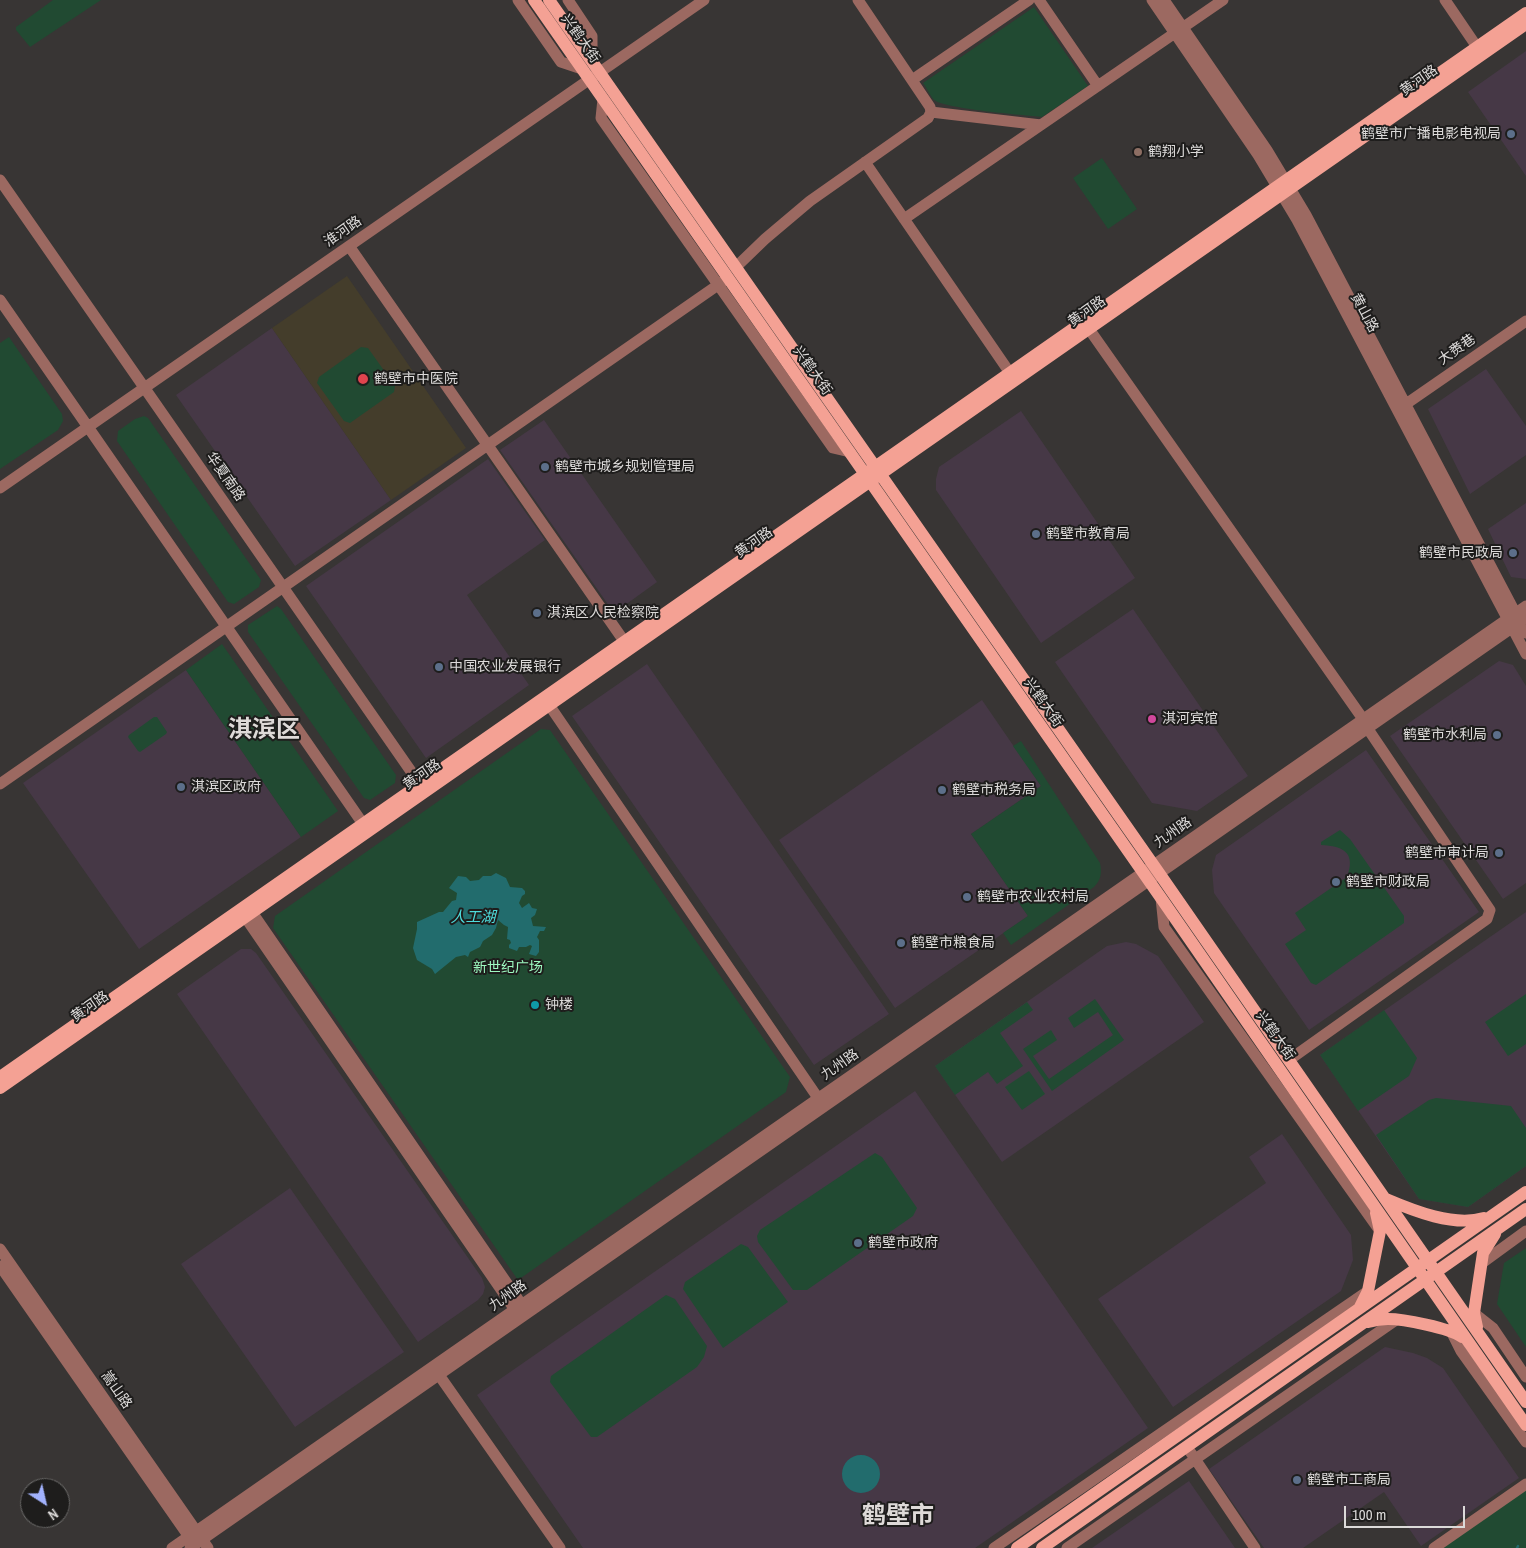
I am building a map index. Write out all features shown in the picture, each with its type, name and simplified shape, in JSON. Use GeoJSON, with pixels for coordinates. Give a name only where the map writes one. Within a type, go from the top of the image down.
{"type":"FeatureCollection","features":[{"type":"Feature","properties":{"kind":"main road","name":"兴鹤大街"},"geometry":{"type":"LineString","coordinates":[[534,0],[591,70],[736,267],[873,474],[1152,873],[1289,1060],[1380,1202]]}},
{"type":"Feature","properties":{"kind":"main road","name":"兴鹤大街"},"geometry":{"type":"LineString","coordinates":[[549,0],[591,70],[603,99],[850,452],[873,474]]}},
{"type":"Feature","properties":{"kind":"main road","name":"黄河路"},"geometry":{"type":"LineString","coordinates":[[546,701],[624,642],[1089,329],[1526,13]]}},
{"type":"Feature","properties":{"kind":"main road","name":"黄河路"},"geometry":{"type":"LineString","coordinates":[[0,1077],[366,827],[873,474],[1010,373],[1526,24]]}},
{"type":"Feature","properties":{"kind":"main road","name":"黄河路"},"geometry":{"type":"LineString","coordinates":[[0,1088],[248,915],[366,827]]}},
{"type":"Feature","properties":{"kind":"main road","name":"兴鹤大街"},"geometry":{"type":"LineString","coordinates":[[1152,873],[1161,898],[1423,1264],[1467,1340],[1526,1425]]}},
{"type":"Feature","properties":{"kind":"main road"},"geometry":{"type":"LineString","coordinates":[[1017,1548],[1526,1192]]}},
{"type":"Feature","properties":{"kind":"main road"},"geometry":{"type":"LineString","coordinates":[[1358,1310],[1368,1291],[1380,1231],[1380,1202],[1416,1212],[1466,1222],[1492,1216]]}},
{"type":"Feature","properties":{"kind":"main road"},"geometry":{"type":"LineString","coordinates":[[1042,1548],[1526,1209]]}},
{"type":"Feature","properties":{"kind":"main road"},"geometry":{"type":"LineString","coordinates":[[1479,1334],[1474,1313],[1483,1253],[1501,1226]]}},
{"type":"Feature","properties":{"kind":"main road","name":"兴鹤大街"},"geometry":{"type":"LineString","coordinates":[[1431,1276],[1479,1334],[1526,1402]]}},
{"type":"Feature","properties":{"kind":"main road"},"geometry":{"type":"LineString","coordinates":[[1363,1323],[1380,1319],[1396,1320],[1450,1329],[1467,1340]]}},
{"type":"Feature","properties":{"kind":"street"},"geometry":{"type":"LineString","coordinates":[[518,0],[561,62],[591,70],[592,36],[568,0]]}},
{"type":"Feature","properties":{"kind":"street","name":"淮河路"},"geometry":{"type":"LineString","coordinates":[[0,488],[349,246],[591,70],[704,0]]}},
{"type":"Feature","properties":{"kind":"street"},"geometry":{"type":"LineString","coordinates":[[736,267],[764,240],[810,201],[928,118],[931,112],[930,107],[858,0]]}},
{"type":"Feature","properties":{"kind":"street"},"geometry":{"type":"LineString","coordinates":[[912,80],[1028,0]]}},
{"type":"Feature","properties":{"kind":"street"},"geometry":{"type":"LineString","coordinates":[[1039,0],[1098,86]]}},
{"type":"Feature","properties":{"kind":"street","name":"黄山路"},"geometry":{"type":"LineString","coordinates":[[1152,0],[1179,30],[1267,150],[1302,229],[1518,622]]}},
{"type":"Feature","properties":{"kind":"street","name":"黄山路"},"geometry":{"type":"LineString","coordinates":[[1164,0],[1179,30]]}},
{"type":"Feature","properties":{"kind":"street"},"geometry":{"type":"LineString","coordinates":[[904,219],[1223,0]]}},
{"type":"Feature","properties":{"kind":"street"},"geometry":{"type":"LineString","coordinates":[[1444,0],[1477,47]]}},
{"type":"Feature","properties":{"kind":"street"},"geometry":{"type":"LineString","coordinates":[[603,99],[601,118],[717,285],[833,448],[850,452]]}},
{"type":"Feature","properties":{"kind":"street"},"geometry":{"type":"LineString","coordinates":[[931,112],[1041,125]]}},
{"type":"Feature","properties":{"kind":"street"},"geometry":{"type":"LineString","coordinates":[[865,162],[1010,373]]}},
{"type":"Feature","properties":{"kind":"street","name":"华夏南路"},"geometry":{"type":"LineString","coordinates":[[0,180],[422,788]]}},
{"type":"Feature","properties":{"kind":"street","name":"黄山路"},"geometry":{"type":"LineString","coordinates":[[1284,188],[1311,224],[1406,404],[1518,622],[1526,654]]}},
{"type":"Feature","properties":{"kind":"street"},"geometry":{"type":"LineString","coordinates":[[349,246],[624,642]]}},
{"type":"Feature","properties":{"kind":"street"},"geometry":{"type":"LineString","coordinates":[[0,784],[728,278]]}},
{"type":"Feature","properties":{"kind":"street"},"geometry":{"type":"LineString","coordinates":[[0,300],[366,827]]}},
{"type":"Feature","properties":{"kind":"street","name":"大赉巷"},"geometry":{"type":"LineString","coordinates":[[1406,404],[1526,321]]}},
{"type":"Feature","properties":{"kind":"street"},"geometry":{"type":"LineString","coordinates":[[1089,329],[1365,724],[1490,910],[1490,915],[1487,919],[1289,1060]]}},
{"type":"Feature","properties":{"kind":"street","name":"九州路"},"geometry":{"type":"LineString","coordinates":[[172,1548],[196,1542],[439,1375],[1365,724],[1518,622],[1526,606]]}},
{"type":"Feature","properties":{"kind":"street"},"geometry":{"type":"LineString","coordinates":[[546,701],[818,1098]]}},
{"type":"Feature","properties":{"kind":"street","name":"九州路"},"geometry":{"type":"LineString","coordinates":[[196,1542],[518,1307],[818,1098],[1152,873]]}},
{"type":"Feature","properties":{"kind":"street"},"geometry":{"type":"LineString","coordinates":[[1161,898],[1164,927],[1380,1231]]}},
{"type":"Feature","properties":{"kind":"street"},"geometry":{"type":"LineString","coordinates":[[248,915],[518,1307]]}},
{"type":"Feature","properties":{"kind":"street"},"geometry":{"type":"LineString","coordinates":[[1482,1262],[1526,1232]]}},
{"type":"Feature","properties":{"kind":"street","name":"嵩山路"},"geometry":{"type":"LineString","coordinates":[[0,1250],[196,1542]]}},
{"type":"Feature","properties":{"kind":"street","name":"嵩山路"},"geometry":{"type":"LineString","coordinates":[[0,1266],[196,1542]]}},
{"type":"Feature","properties":{"kind":"street"},"geometry":{"type":"LineString","coordinates":[[994,1548],[1368,1291]]}},
{"type":"Feature","properties":{"kind":"street"},"geometry":{"type":"LineString","coordinates":[[1474,1313],[1492,1328],[1526,1377]]}},
{"type":"Feature","properties":{"kind":"street"},"geometry":{"type":"LineString","coordinates":[[1067,1548],[1396,1320]]}},
{"type":"Feature","properties":{"kind":"street"},"geometry":{"type":"LineString","coordinates":[[1450,1329],[1461,1351],[1526,1442]]}},
{"type":"Feature","properties":{"kind":"street"},"geometry":{"type":"LineString","coordinates":[[439,1375],[560,1548]]}},
{"type":"Feature","properties":{"kind":"street"},"geometry":{"type":"LineString","coordinates":[[1187,1447],[1255,1548]]}},
{"type":"Feature","properties":{"kind":"street"},"geometry":{"type":"LineString","coordinates":[[1434,1548],[1526,1484]]}},
{"type":"Feature","properties":{"kind":"shaded area","name":"鹤壁市广播电影电视局"},"geometry":{"type":"Polygon","coordinates":[[[1526,51],[1526,176],[1468,92],[1526,51]]]}},
{"type":"Feature","properties":{"kind":"shaded area","name":"鹤壁市中医院"},"geometry":{"type":"Polygon","coordinates":[[[347,276],[466,448],[391,500],[272,328],[347,276]]]}},
{"type":"Feature","properties":{"kind":"shaded area"},"geometry":{"type":"Polygon","coordinates":[[[272,328],[391,500],[295,566],[176,395],[272,328]]]}},
{"type":"Feature","properties":{"kind":"shaded area"},"geometry":{"type":"Polygon","coordinates":[[[1486,369],[1526,426],[1526,455],[1470,494],[1428,409],[1486,369]]]}},
{"type":"Feature","properties":{"kind":"shaded area","name":"鹤壁市教育局"},"geometry":{"type":"Polygon","coordinates":[[[1021,411],[1135,578],[1041,643],[936,490],[939,467],[1021,411]]]}},
{"type":"Feature","properties":{"kind":"shaded area"},"geometry":{"type":"Polygon","coordinates":[[[544,420],[657,582],[614,613],[500,450],[544,420]]]}},
{"type":"Feature","properties":{"kind":"shaded area"},"geometry":{"type":"Polygon","coordinates":[[[488,459],[545,540],[467,595],[529,685],[426,758],[306,586],[488,459]]]}},
{"type":"Feature","properties":{"kind":"shaded area","name":"鹤壁市民政局"},"geometry":{"type":"Polygon","coordinates":[[[1526,503],[1526,579],[1511,577],[1488,529],[1526,503]]]}},
{"type":"Feature","properties":{"kind":"shaded area","name":"淇河宾馆"},"geometry":{"type":"Polygon","coordinates":[[[1133,609],[1248,776],[1197,811],[1152,803],[1055,662],[1133,609]]]}},
{"type":"Feature","properties":{"kind":"shaded area"},"geometry":{"type":"Polygon","coordinates":[[[1499,661],[1513,665],[1526,686],[1526,883],[1503,899],[1390,736],[1499,661]]]}},
{"type":"Feature","properties":{"kind":"shaded area"},"geometry":{"type":"Polygon","coordinates":[[[647,664],[889,1014],[814,1065],[572,716],[647,664]]]}},
{"type":"Feature","properties":{"kind":"shaded area","name":"淇滨区政府"},"geometry":{"type":"Polygon","coordinates":[[[186,670],[301,837],[139,949],[23,783],[186,670]]]}},
{"type":"Feature","properties":{"kind":"shaded area"},"geometry":{"type":"Polygon","coordinates":[[[982,700],[1041,786],[971,834],[1028,916],[895,1008],[779,840],[982,700]]]}},
{"type":"Feature","properties":{"kind":"shaded area","name":"鹤壁市财政局"},"geometry":{"type":"Polygon","coordinates":[[[1366,750],[1479,912],[1309,1030],[1214,893],[1212,870],[1216,855],[1366,750]]]}},
{"type":"Feature","properties":{"kind":"shaded area"},"geometry":{"type":"Polygon","coordinates":[[[1526,912],[1526,1166],[1468,1207],[1419,1199],[1320,1055],[1526,912]]]}},
{"type":"Feature","properties":{"kind":"shaded area"},"geometry":{"type":"Polygon","coordinates":[[[1126,942],[1136,944],[1158,956],[1204,1022],[1002,1162],[935,1066],[1107,946],[1126,942]]]}},
{"type":"Feature","properties":{"kind":"shaded area"},"geometry":{"type":"Polygon","coordinates":[[[241,949],[251,949],[256,953],[482,1278],[485,1287],[483,1294],[478,1300],[418,1342],[177,994],[241,949]]]}},
{"type":"Feature","properties":{"kind":"shaded area","name":"鹤壁市政府"},"geometry":{"type":"Polygon","coordinates":[[[915,1091],[1148,1428],[975,1548],[583,1548],[477,1395],[915,1091]]]}},
{"type":"Feature","properties":{"kind":"shaded area"},"geometry":{"type":"Polygon","coordinates":[[[1282,1134],[1351,1235],[1353,1260],[1341,1291],[1173,1407],[1098,1299],[1266,1183],[1249,1157],[1282,1134]]]}},
{"type":"Feature","properties":{"kind":"shaded area"},"geometry":{"type":"Polygon","coordinates":[[[290,1188],[404,1352],[295,1427],[181,1264],[290,1188]]]}},
{"type":"Feature","properties":{"kind":"shaded area"},"geometry":{"type":"Polygon","coordinates":[[[1385,1347],[1427,1358],[1443,1368],[1519,1478],[1421,1546],[1384,1492],[1303,1548],[1264,1548],[1209,1469],[1385,1347]]]}},
{"type":"Feature","properties":{"kind":"shaded area"},"geometry":{"type":"Polygon","coordinates":[[[1189,1481],[1235,1548],[1092,1548],[1189,1481]]]}},
{"type":"Feature","properties":{"kind":"green space"},"geometry":{"type":"Polygon","coordinates":[[[53,0],[101,0],[30,47],[16,30],[16,27],[53,0]]]}},
{"type":"Feature","properties":{"kind":"green space"},"geometry":{"type":"Polygon","coordinates":[[[1034,7],[1088,86],[1042,117],[968,109],[934,100],[923,83],[1034,7]]]}},
{"type":"Feature","properties":{"kind":"green space"},"geometry":{"type":"Polygon","coordinates":[[[1102,158],[1137,209],[1108,229],[1073,178],[1102,158]]]}},
{"type":"Feature","properties":{"kind":"green space"},"geometry":{"type":"Polygon","coordinates":[[[9,337],[62,414],[63,421],[58,430],[0,469],[0,343],[9,337]]]}},
{"type":"Feature","properties":{"kind":"green space"},"geometry":{"type":"Polygon","coordinates":[[[361,347],[368,348],[395,386],[394,392],[350,423],[344,421],[317,383],[319,377],[361,347]]]}},
{"type":"Feature","properties":{"kind":"green space"},"geometry":{"type":"Polygon","coordinates":[[[144,416],[148,418],[261,580],[259,587],[234,604],[228,602],[117,441],[118,431],[135,419],[144,416]]]}},
{"type":"Feature","properties":{"kind":"green space"},"geometry":{"type":"Polygon","coordinates":[[[277,606],[281,609],[396,775],[395,783],[370,800],[364,798],[248,632],[248,625],[277,606]]]}},
{"type":"Feature","properties":{"kind":"green space"},"geometry":{"type":"Polygon","coordinates":[[[222,644],[338,811],[301,837],[186,670],[222,644]]]}},
{"type":"Feature","properties":{"kind":"green space"},"geometry":{"type":"Polygon","coordinates":[[[154,717],[157,717],[167,732],[140,752],[128,737],[154,717]]]}},
{"type":"Feature","properties":{"kind":"green space","name":"新世纪广场"},"geometry":{"type":"Polygon","coordinates":[[[541,729],[550,730],[790,1077],[786,1092],[518,1280],[273,928],[275,916],[541,729]]]}},
{"type":"Feature","properties":{"kind":"green space"},"geometry":{"type":"Polygon","coordinates":[[[1021,741],[1100,863],[1101,873],[1100,879],[1094,887],[1011,945],[1003,933],[1028,916],[971,834],[1041,786],[1013,746],[1021,741]]]}},
{"type":"Feature","properties":{"kind":"green space"},"geometry":{"type":"Polygon","coordinates":[[[1340,830],[1350,839],[1404,916],[1404,923],[1316,985],[1311,983],[1285,944],[1306,930],[1295,913],[1347,877],[1350,862],[1346,852],[1336,847],[1321,845],[1321,842],[1340,830]]]}},
{"type":"Feature","properties":{"kind":"green space"},"geometry":{"type":"Polygon","coordinates":[[[1526,994],[1526,1044],[1508,1056],[1485,1022],[1526,994]]]}},
{"type":"Feature","properties":{"kind":"green space"},"geometry":{"type":"Polygon","coordinates":[[[1095,999],[1124,1040],[1052,1091],[1023,1049],[1051,1030],[1057,1040],[1033,1056],[1049,1079],[1113,1035],[1098,1012],[1074,1028],[1068,1018],[1095,999]]]}},
{"type":"Feature","properties":{"kind":"green space"},"geometry":{"type":"Polygon","coordinates":[[[1027,1002],[1033,1010],[1000,1033],[1023,1066],[997,1084],[988,1072],[955,1095],[935,1066],[1027,1002]]]}},
{"type":"Feature","properties":{"kind":"green space"},"geometry":{"type":"Polygon","coordinates":[[[1384,1010],[1417,1058],[1409,1076],[1358,1111],[1320,1055],[1384,1010]]]}},
{"type":"Feature","properties":{"kind":"green space"},"geometry":{"type":"Polygon","coordinates":[[[1029,1071],[1045,1094],[1022,1110],[1005,1087],[1029,1071]]]}},
{"type":"Feature","properties":{"kind":"green space"},"geometry":{"type":"Polygon","coordinates":[[[1436,1098],[1511,1106],[1526,1128],[1526,1166],[1468,1207],[1419,1199],[1376,1135],[1429,1100],[1436,1098]]]}},
{"type":"Feature","properties":{"kind":"green space"},"geometry":{"type":"Polygon","coordinates":[[[875,1153],[882,1157],[917,1208],[913,1216],[807,1290],[793,1290],[758,1242],[757,1236],[760,1230],[875,1153]]]}},
{"type":"Feature","properties":{"kind":"green space"},"geometry":{"type":"Polygon","coordinates":[[[741,1244],[748,1247],[788,1302],[723,1348],[683,1289],[685,1282],[741,1244]]]}},
{"type":"Feature","properties":{"kind":"green space"},"geometry":{"type":"Polygon","coordinates":[[[1526,1248],[1526,1347],[1497,1304],[1504,1263],[1526,1248]]]}},
{"type":"Feature","properties":{"kind":"green space"},"geometry":{"type":"Polygon","coordinates":[[[666,1295],[675,1299],[707,1346],[704,1357],[697,1367],[597,1437],[591,1437],[550,1382],[551,1376],[666,1295]]]}},
{"type":"Feature","properties":{"kind":"green space"},"geometry":{"type":"Polygon","coordinates":[[[1526,1484],[1526,1548],[1434,1548],[1526,1484]]]}},
{"type":"Feature","properties":{"kind":"water","name":"人工湖"},"geometry":{"type":"Polygon","coordinates":[[[496,873],[506,878],[510,887],[522,888],[525,891],[519,903],[522,908],[529,903],[532,908],[537,909],[535,915],[531,918],[533,926],[546,927],[544,931],[540,931],[537,937],[539,940],[539,952],[536,956],[529,954],[532,946],[530,945],[519,947],[517,951],[509,948],[511,943],[507,939],[508,927],[498,920],[492,935],[483,941],[480,947],[470,952],[468,957],[465,955],[456,957],[435,974],[432,969],[417,960],[413,948],[417,922],[443,912],[452,901],[456,900],[457,893],[449,888],[458,876],[466,877],[470,881],[479,880],[483,876],[491,876],[496,873]]]}},
{"type":"Feature","properties":{"kind":"water"},"geometry":{"type":"Polygon","coordinates":[[[861,1455],[875,1460],[880,1474],[875,1488],[861,1493],[847,1488],[842,1474],[847,1460],[861,1455]]]}},
{"type":"Feature","properties":{"kind":"place","name":"鹤壁市广播电影电视局"},"geometry":{"type":"Point","coordinates":[1511,134]}},
{"type":"Feature","properties":{"kind":"place","name":"鹤翔小学"},"geometry":{"type":"Point","coordinates":[1138,152]}},
{"type":"Feature","properties":{"kind":"place","name":"鹤壁市中医院"},"geometry":{"type":"Point","coordinates":[363,379]}},
{"type":"Feature","properties":{"kind":"place","name":"鹤壁市城乡规划管理局"},"geometry":{"type":"Point","coordinates":[545,467]}},
{"type":"Feature","properties":{"kind":"place","name":"鹤壁市教育局"},"geometry":{"type":"Point","coordinates":[1036,534]}},
{"type":"Feature","properties":{"kind":"place","name":"鹤壁市民政局"},"geometry":{"type":"Point","coordinates":[1513,553]}},
{"type":"Feature","properties":{"kind":"place","name":"淇滨区人民检察院"},"geometry":{"type":"Point","coordinates":[537,613]}},
{"type":"Feature","properties":{"kind":"place","name":"中国农业发展银行"},"geometry":{"type":"Point","coordinates":[439,667]}},
{"type":"Feature","properties":{"kind":"place","name":"淇河宾馆"},"geometry":{"type":"Point","coordinates":[1152,719]}},
{"type":"Feature","properties":{"kind":"place","name":"鹤壁市水利局"},"geometry":{"type":"Point","coordinates":[1497,735]}},
{"type":"Feature","properties":{"kind":"place","name":"淇滨区政府"},"geometry":{"type":"Point","coordinates":[181,787]}},
{"type":"Feature","properties":{"kind":"place","name":"鹤壁市税务局"},"geometry":{"type":"Point","coordinates":[942,790]}},
{"type":"Feature","properties":{"kind":"place","name":"鹤壁市审计局"},"geometry":{"type":"Point","coordinates":[1499,853]}},
{"type":"Feature","properties":{"kind":"place","name":"鹤壁市财政局"},"geometry":{"type":"Point","coordinates":[1336,882]}},
{"type":"Feature","properties":{"kind":"place","name":"鹤壁市农业农村局"},"geometry":{"type":"Point","coordinates":[967,897]}},
{"type":"Feature","properties":{"kind":"place","name":"鹤壁市粮食局"},"geometry":{"type":"Point","coordinates":[901,943]}},
{"type":"Feature","properties":{"kind":"place","name":"钟楼"},"geometry":{"type":"Point","coordinates":[535,1005]}},
{"type":"Feature","properties":{"kind":"place","name":"鹤壁市政府"},"geometry":{"type":"Point","coordinates":[858,1243]}},
{"type":"Feature","properties":{"kind":"place","name":"鹤壁市工商局"},"geometry":{"type":"Point","coordinates":[1297,1480]}},
{"type":"Feature","properties":{"kind":"district","name":"淇滨区"},"geometry":{"type":"Point","coordinates":[264,731]}},
{"type":"Feature","properties":{"kind":"district","name":"鹤壁市"},"geometry":{"type":"Point","coordinates":[898,1517]}}]}
